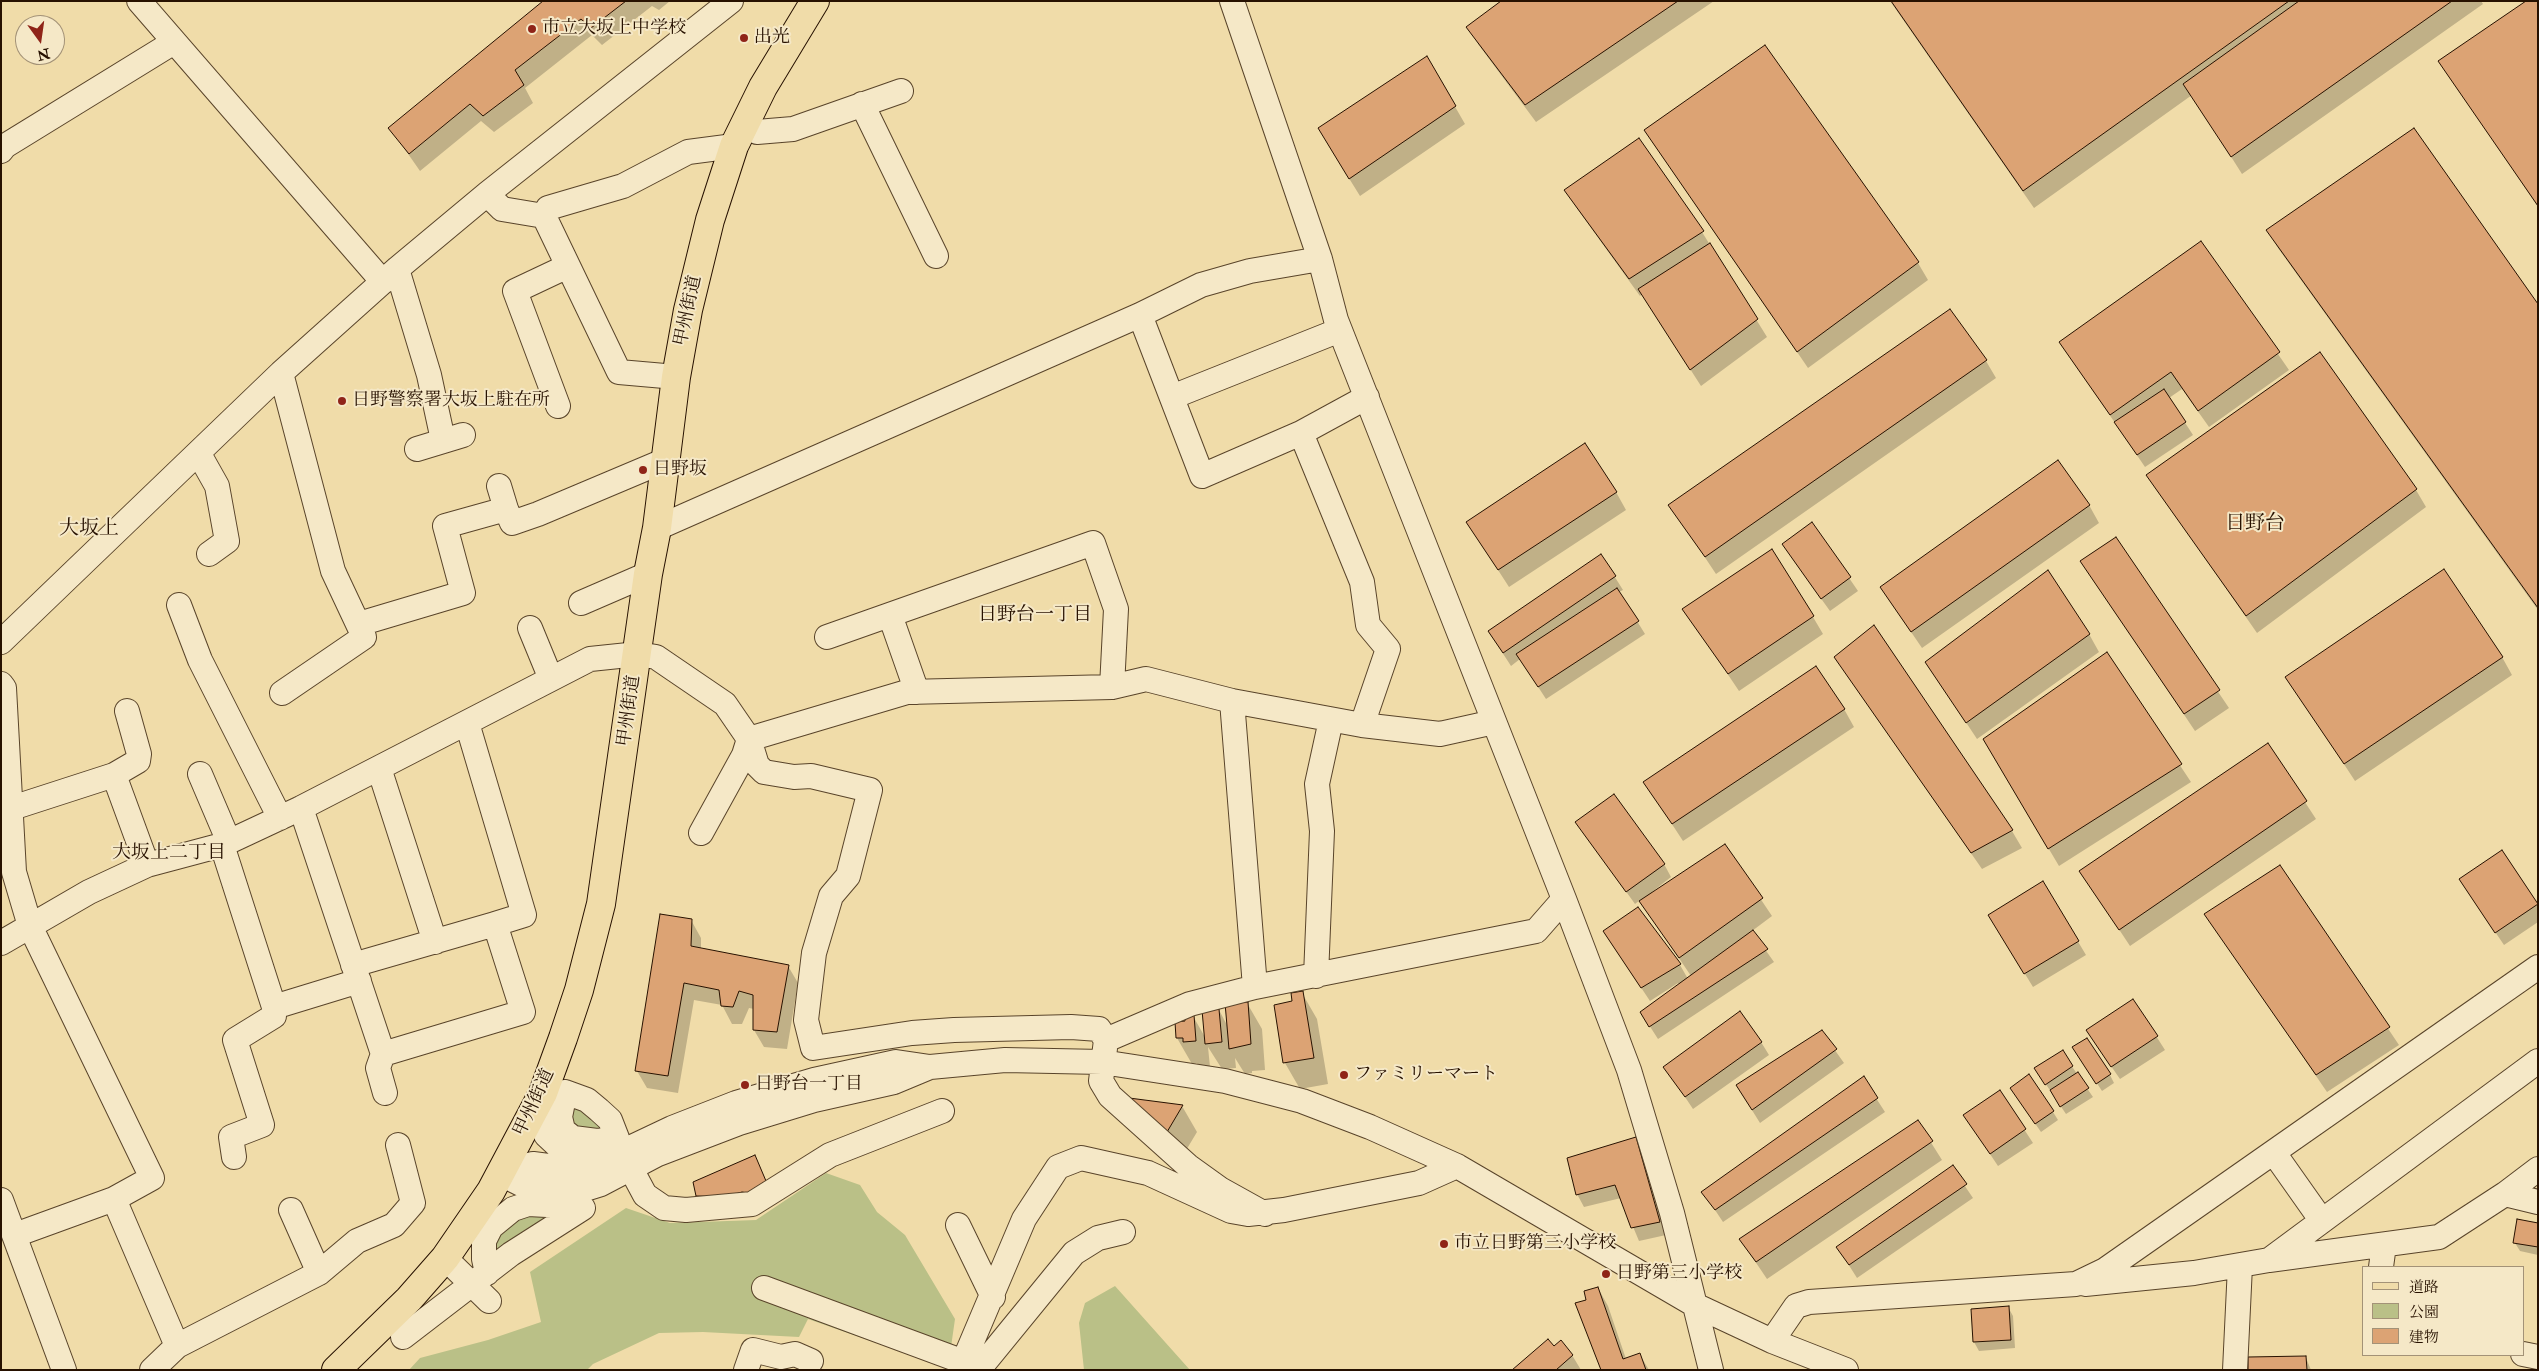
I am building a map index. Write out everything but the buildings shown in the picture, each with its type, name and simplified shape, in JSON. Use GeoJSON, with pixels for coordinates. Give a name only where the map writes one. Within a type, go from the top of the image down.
{"type":"FeatureCollection","features":[{"type":"Feature","properties":{"kind":"main road","name":"甲州街道"},"geometry":{"type":"LineString","coordinates":[[336,1370],[409,1299],[445,1258],[503,1171],[543,1092],[579,990],[601,904],[648,574],[658,528],[676,377],[688,310],[701,254],[739,136],[762,87],[814,1]]}},
{"type":"Feature","properties":{"kind":"street"},"geometry":{"type":"LineString","coordinates":[[139,1],[174,42],[390,275],[453,437],[417,449]]}},
{"type":"Feature","properties":{"kind":"street"},"geometry":{"type":"LineString","coordinates":[[1,642],[282,373],[390,275],[487,194],[731,1]]}},
{"type":"Feature","properties":{"kind":"street"},"geometry":{"type":"LineString","coordinates":[[1232,1],[1320,259],[1340,330],[1629,1070],[1672,1213],[1711,1370]]}},
{"type":"Feature","properties":{"kind":"street"},"geometry":{"type":"LineString","coordinates":[[1,151],[5,146],[174,42]]}},
{"type":"Feature","properties":{"kind":"street"},"geometry":{"type":"LineString","coordinates":[[544,216],[548,208],[623,186],[688,152],[757,132],[793,129],[901,91]]}},
{"type":"Feature","properties":{"kind":"street"},"geometry":{"type":"LineString","coordinates":[[862,104],[936,256]]}},
{"type":"Feature","properties":{"kind":"street"},"geometry":{"type":"LineString","coordinates":[[487,194],[502,209],[544,216]]}},
{"type":"Feature","properties":{"kind":"street"},"geometry":{"type":"LineString","coordinates":[[544,216],[619,372],[676,377]]}},
{"type":"Feature","properties":{"kind":"street"},"geometry":{"type":"LineString","coordinates":[[658,528],[1140,315],[1201,284],[1250,271],[1320,259]]}},
{"type":"Feature","properties":{"kind":"street"},"geometry":{"type":"LineString","coordinates":[[559,406],[515,291],[568,266]]}},
{"type":"Feature","properties":{"kind":"street"},"geometry":{"type":"LineString","coordinates":[[1140,315],[1202,476],[1301,433],[1367,398]]}},
{"type":"Feature","properties":{"kind":"street"},"geometry":{"type":"LineString","coordinates":[[1172,397],[1340,330]]}},
{"type":"Feature","properties":{"kind":"street"},"geometry":{"type":"LineString","coordinates":[[282,373],[333,571],[364,637],[282,693]]}},
{"type":"Feature","properties":{"kind":"street"},"geometry":{"type":"LineString","coordinates":[[1301,433],[1362,582],[1368,624],[1388,649],[1362,725]]}},
{"type":"Feature","properties":{"kind":"street"},"geometry":{"type":"LineString","coordinates":[[199,454],[217,486],[227,541],[209,554]]}},
{"type":"Feature","properties":{"kind":"street"},"geometry":{"type":"LineString","coordinates":[[499,486],[512,523],[538,514],[666,460]]}},
{"type":"Feature","properties":{"kind":"street"},"geometry":{"type":"LineString","coordinates":[[359,624],[463,593],[445,526],[506,509]]}},
{"type":"Feature","properties":{"kind":"street"},"geometry":{"type":"LineString","coordinates":[[827,637],[1094,543],[1116,609],[1112,687]]}},
{"type":"Feature","properties":{"kind":"street"},"geometry":{"type":"LineString","coordinates":[[581,603],[648,574]]}},
{"type":"Feature","properties":{"kind":"street"},"geometry":{"type":"LineString","coordinates":[[180,605],[200,660],[280,818]]}},
{"type":"Feature","properties":{"kind":"street"},"geometry":{"type":"LineString","coordinates":[[890,615],[918,692]]}},
{"type":"Feature","properties":{"kind":"street"},"geometry":{"type":"LineString","coordinates":[[530,628],[551,679]]}},
{"type":"Feature","properties":{"kind":"street"},"geometry":{"type":"LineString","coordinates":[[1,942],[89,892],[147,866],[225,843],[301,808],[590,660],[638,654],[656,657],[725,704],[749,739],[757,765],[764,772],[794,777],[811,776],[870,790],[848,876],[831,896],[814,953],[806,1020],[813,1048],[912,1033],[1003,1027],[1099,1029],[1104,1051],[1101,1081],[1110,1096],[1151,1135],[1220,1189],[1265,1214]]}},
{"type":"Feature","properties":{"kind":"street"},"geometry":{"type":"LineString","coordinates":[[749,739],[908,692],[1112,687],[1146,679],[1232,701],[1362,725],[1440,734],[1494,722]]}},
{"type":"Feature","properties":{"kind":"street"},"geometry":{"type":"LineString","coordinates":[[1,684],[4,688],[8,795],[14,872],[30,926],[152,1178],[114,1199],[15,1236]]}},
{"type":"Feature","properties":{"kind":"street"},"geometry":{"type":"LineString","coordinates":[[1232,701],[1255,987]]}},
{"type":"Feature","properties":{"kind":"street"},"geometry":{"type":"LineString","coordinates":[[8,795],[114,775],[138,761],[139,754],[127,710]]}},
{"type":"Feature","properties":{"kind":"street"},"geometry":{"type":"LineString","coordinates":[[1316,976],[1322,831],[1317,784],[1330,720]]}},
{"type":"Feature","properties":{"kind":"street"},"geometry":{"type":"LineString","coordinates":[[274,1006],[436,942],[524,915],[467,723]]}},
{"type":"Feature","properties":{"kind":"street"},"geometry":{"type":"LineString","coordinates":[[701,833],[744,755],[749,739]]}},
{"type":"Feature","properties":{"kind":"street"},"geometry":{"type":"LineString","coordinates":[[379,768],[436,942]]}},
{"type":"Feature","properties":{"kind":"street"},"geometry":{"type":"LineString","coordinates":[[200,774],[225,843],[274,1006],[274,1016],[235,1040],[262,1125],[231,1137],[234,1157]]}},
{"type":"Feature","properties":{"kind":"street"},"geometry":{"type":"LineString","coordinates":[[114,775],[147,866]]}},
{"type":"Feature","properties":{"kind":"street"},"geometry":{"type":"LineString","coordinates":[[301,808],[383,1054],[378,1068],[384,1093]]}},
{"type":"Feature","properties":{"kind":"street"},"geometry":{"type":"LineString","coordinates":[[1104,1051],[1190,1004],[1255,987],[1536,931],[1564,900]]}},
{"type":"Feature","properties":{"kind":"street"},"geometry":{"type":"LineString","coordinates":[[383,1054],[523,1012],[496,924]]}},
{"type":"Feature","properties":{"kind":"street"},"geometry":{"type":"LineString","coordinates":[[2076,1284],[2105,1270],[2538,967]]}},
{"type":"Feature","properties":{"kind":"street"},"geometry":{"type":"LineString","coordinates":[[503,1171],[533,1164],[571,1169],[598,1163],[623,1153],[672,1128],[736,1102],[814,1080],[896,1062],[930,1067],[1104,1051],[1302,1101],[1371,1127],[1457,1166],[1695,1305],[1772,1341],[1846,1370]]}},
{"type":"Feature","properties":{"kind":"street"},"geometry":{"type":"LineString","coordinates":[[2269,1260],[2538,1061]]}},
{"type":"Feature","properties":{"kind":"street"},"geometry":{"type":"LineString","coordinates":[[543,1092],[542,1116],[546,1135],[561,1149],[578,1156],[598,1158],[623,1153]]}},
{"type":"Feature","properties":{"kind":"street"},"geometry":{"type":"LineString","coordinates":[[623,1153],[645,1195],[664,1208],[686,1210],[752,1204],[830,1155],[942,1112]]}},
{"type":"Feature","properties":{"kind":"street"},"geometry":{"type":"LineString","coordinates":[[152,1370],[177,1346],[319,1273],[357,1241],[394,1225],[413,1203],[398,1145]]}},
{"type":"Feature","properties":{"kind":"street"},"geometry":{"type":"LineString","coordinates":[[2274,1152],[2322,1221]]}},
{"type":"Feature","properties":{"kind":"street"},"geometry":{"type":"LineString","coordinates":[[961,1366],[1024,1219],[1058,1167],[1081,1158],[1148,1173],[1231,1211],[1265,1214],[1419,1183],[1457,1166]]}},
{"type":"Feature","properties":{"kind":"street"},"geometry":{"type":"LineString","coordinates":[[1772,1341],[1796,1306],[1809,1302],[2076,1284],[2194,1273],[2269,1260],[2382,1256],[2439,1236],[2505,1194],[2538,1169]]}},
{"type":"Feature","properties":{"kind":"street"},"geometry":{"type":"LineString","coordinates":[[2505,1194],[2538,1202]]}},
{"type":"Feature","properties":{"kind":"street"},"geometry":{"type":"LineString","coordinates":[[114,1199],[177,1346]]}},
{"type":"Feature","properties":{"kind":"street"},"geometry":{"type":"LineString","coordinates":[[1,1200],[64,1370]]}},
{"type":"Feature","properties":{"kind":"street"},"geometry":{"type":"LineString","coordinates":[[291,1210],[319,1273]]}},
{"type":"Feature","properties":{"kind":"street"},"geometry":{"type":"LineString","coordinates":[[958,1225],[992,1297]]}},
{"type":"Feature","properties":{"kind":"street"},"geometry":{"type":"LineString","coordinates":[[764,1288],[961,1366],[980,1368],[1074,1253],[1098,1238],[1123,1232]]}},
{"type":"Feature","properties":{"kind":"street"},"geometry":{"type":"LineString","coordinates":[[445,1258],[479,1279],[489,1301]]}},
{"type":"Feature","properties":{"kind":"street"},"geometry":{"type":"LineString","coordinates":[[2235,1370],[2240,1266]]}},
{"type":"Feature","properties":{"kind":"street"},"geometry":{"type":"LineString","coordinates":[[403,1337],[479,1279]]}},
{"type":"Feature","properties":{"kind":"street"},"geometry":{"type":"LineString","coordinates":[[746,1370],[753,1350],[781,1357],[795,1354],[811,1361]]}},
{"type":"Feature","properties":{"kind":"street"},"geometry":{"type":"LineString","coordinates":[[2524,1354],[2538,1357]]}},
{"type":"Feature","properties":{"kind":"green space"},"geometry":{"type":"Polygon","coordinates":[[[569,1101],[608,1132],[568,1128],[569,1101]]]}},
{"type":"Feature","properties":{"kind":"green space"},"geometry":{"type":"Polygon","coordinates":[[[826,1173],[860,1185],[877,1212],[905,1235],[955,1319],[948,1368],[808,1319],[799,1337],[703,1332],[659,1333],[593,1364],[587,1370],[409,1370],[420,1358],[488,1340],[541,1322],[530,1272],[626,1208],[670,1223],[756,1220],[826,1173]]]}},
{"type":"Feature","properties":{"kind":"green space"},"geometry":{"type":"Polygon","coordinates":[[[561,1213],[491,1262],[494,1233],[514,1216],[561,1213]]]}},
{"type":"Feature","properties":{"kind":"green space"},"geometry":{"type":"Polygon","coordinates":[[[1115,1286],[1190,1370],[1084,1370],[1079,1323],[1085,1303],[1115,1286]]]}},
{"type":"Feature","properties":{"kind":"place","name":"市立大坂上中学校"},"geometry":{"type":"Point","coordinates":[532,29]}},
{"type":"Feature","properties":{"kind":"place","name":"出光"},"geometry":{"type":"Point","coordinates":[744,38]}},
{"type":"Feature","properties":{"kind":"place","name":"日野警察署大坂上駐在所"},"geometry":{"type":"Point","coordinates":[342,401]}},
{"type":"Feature","properties":{"kind":"place","name":"日野坂"},"geometry":{"type":"Point","coordinates":[643,470]}},
{"type":"Feature","properties":{"kind":"place","name":"ファミリーマート"},"geometry":{"type":"Point","coordinates":[1344,1075]}},
{"type":"Feature","properties":{"kind":"place","name":"日野台一丁目"},"geometry":{"type":"Point","coordinates":[745,1085]}},
{"type":"Feature","properties":{"kind":"place","name":"市立日野第三小学校"},"geometry":{"type":"Point","coordinates":[1444,1244]}},
{"type":"Feature","properties":{"kind":"place","name":"日野第三小学校"},"geometry":{"type":"Point","coordinates":[1606,1274]}},
{"type":"Feature","properties":{"kind":"district","name":"日野台"},"geometry":{"type":"Point","coordinates":[2255,525]}},
{"type":"Feature","properties":{"kind":"district","name":"大坂上"},"geometry":{"type":"Point","coordinates":[89,530]}},
{"type":"Feature","properties":{"kind":"district","name":"日野台一丁目"},"geometry":{"type":"Point","coordinates":[1035,616]}},
{"type":"Feature","properties":{"kind":"district","name":"大坂上二丁目"},"geometry":{"type":"Point","coordinates":[169,854]}}]}
